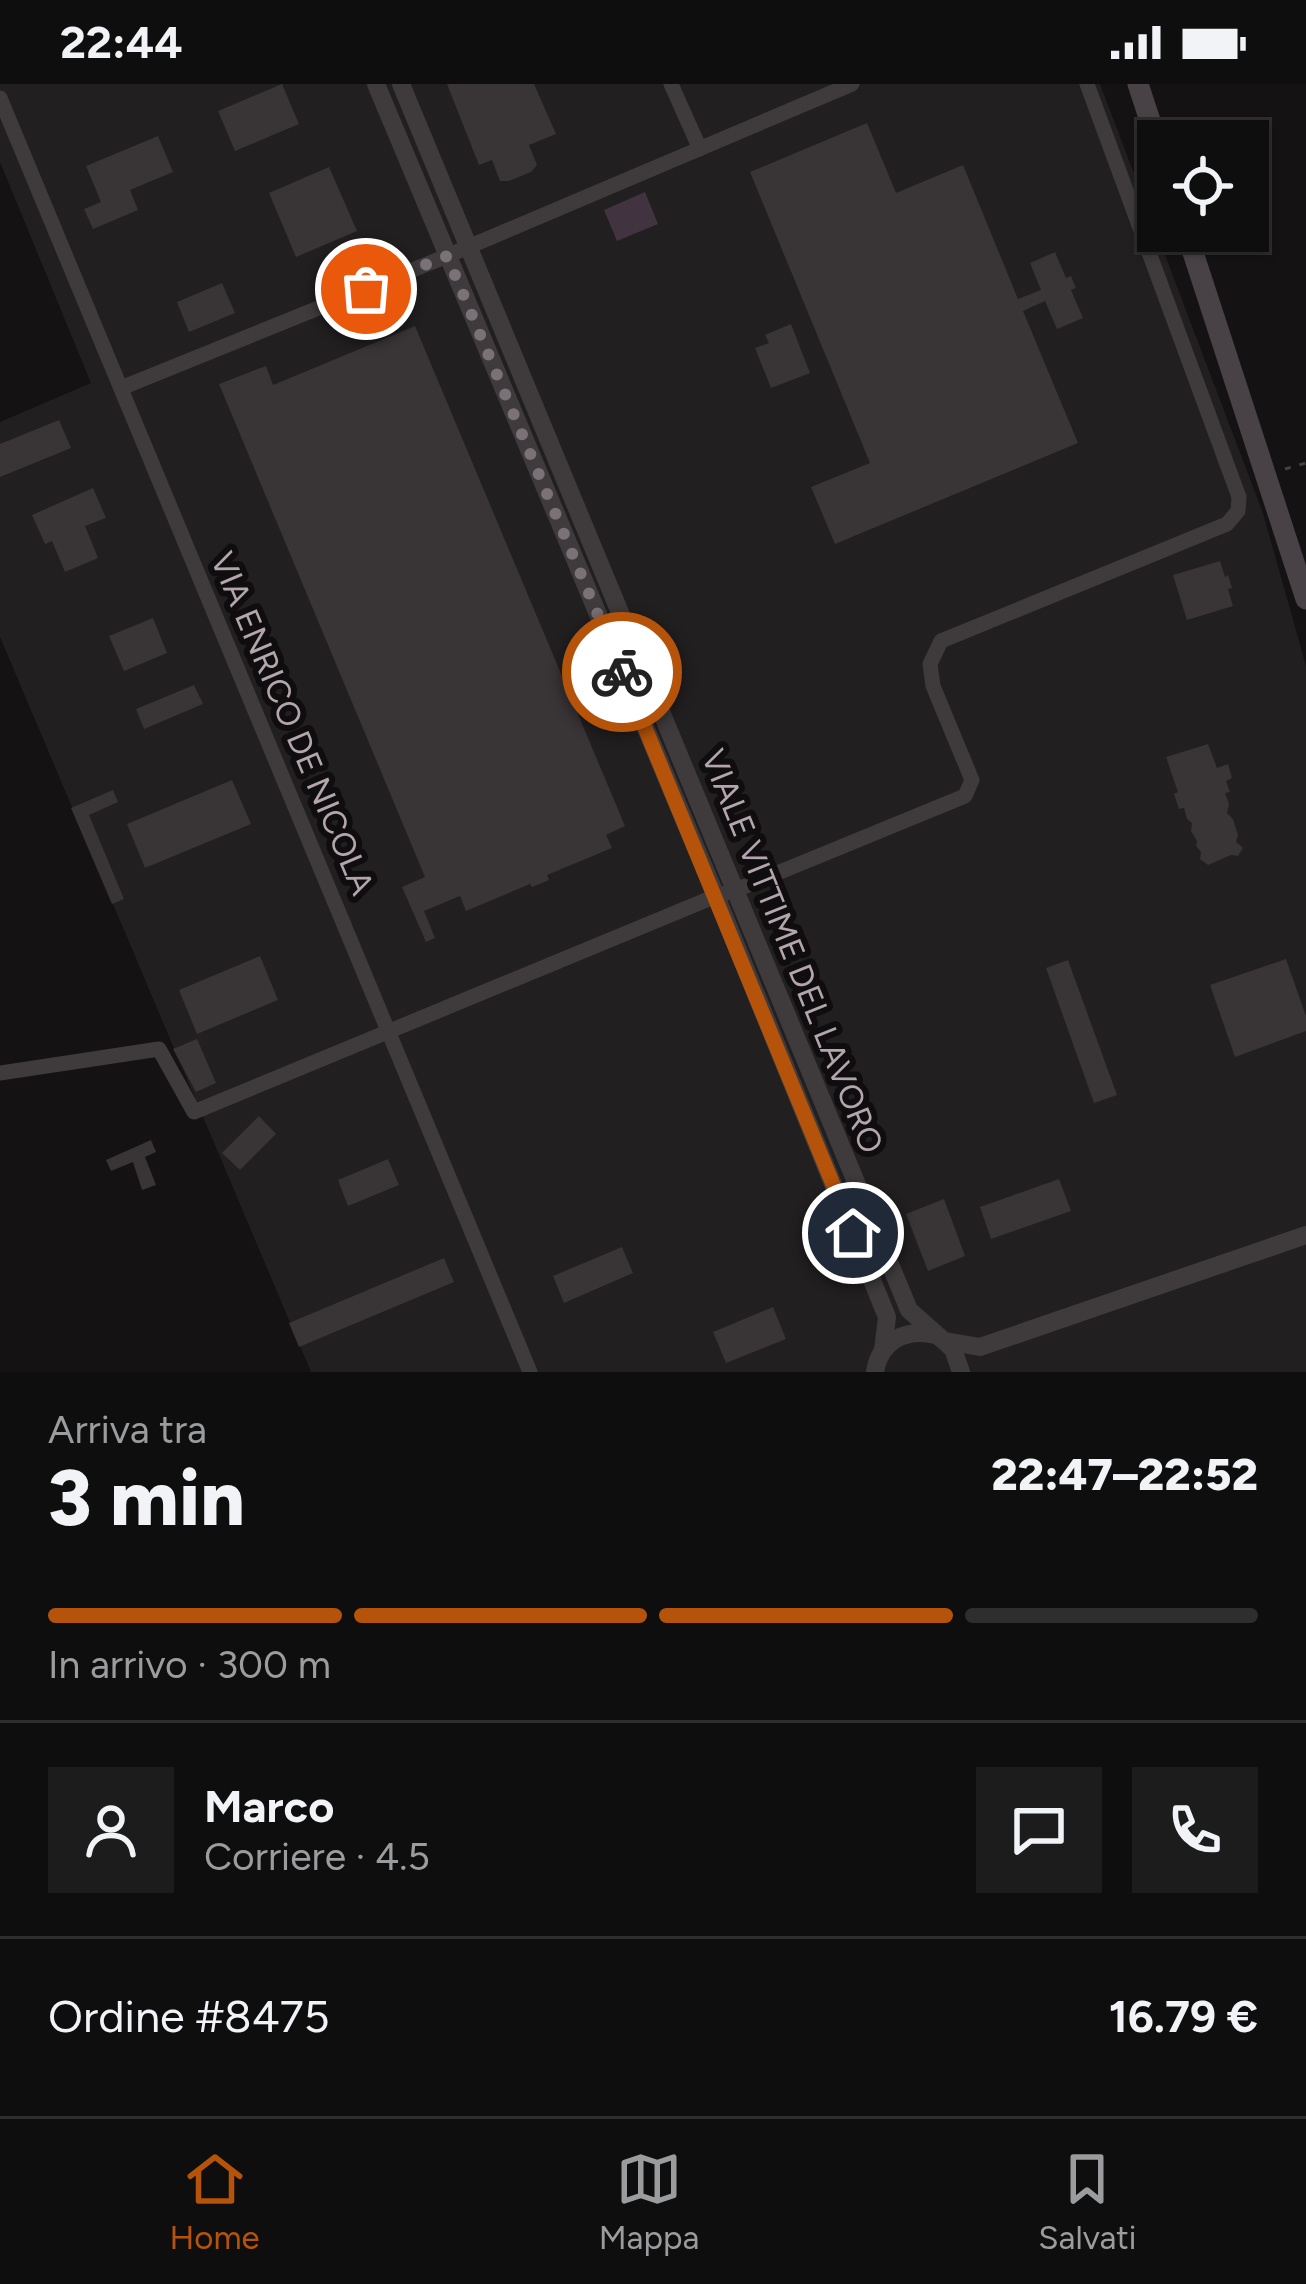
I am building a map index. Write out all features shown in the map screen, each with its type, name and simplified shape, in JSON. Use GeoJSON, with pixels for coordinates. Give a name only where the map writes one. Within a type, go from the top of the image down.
{"type":"FeatureCollection","features":[{"type":"Feature","properties":{"kind":"main road"},"geometry":{"type":"LineString","coordinates":[[1138,84],[1150,120]]}},
{"type":"Feature","properties":{"kind":"main road"},"geometry":{"type":"LineString","coordinates":[[1193,252],[1306,599]]}},
{"type":"Feature","properties":{"kind":"street","name":"VIALE VITTIME DEL LAVORO"},"geometry":{"type":"LineString","coordinates":[[376,84],[887,1317],[876,1364]]}},
{"type":"Feature","properties":{"kind":"street","name":"VIALE VITTIME DEL LAVORO"},"geometry":{"type":"LineString","coordinates":[[401,84],[909,1310],[940,1338]]}},
{"type":"Feature","properties":{"kind":"street"},"geometry":{"type":"LineString","coordinates":[[671,84],[700,149]]}},
{"type":"Feature","properties":{"kind":"street"},"geometry":{"type":"LineString","coordinates":[[121,388],[852,84]]}},
{"type":"Feature","properties":{"kind":"street"},"geometry":{"type":"LineString","coordinates":[[0,1072],[159,1048],[194,1112],[965,796],[973,780],[932,686],[930,664],[940,641],[1227,524],[1238,511],[1239,497],[1087,84]]}},
{"type":"Feature","properties":{"kind":"street","name":"VIA ENRICO DE NICOLA"},"geometry":{"type":"LineString","coordinates":[[0,98],[530,1372]]}},
{"type":"Feature","properties":{"kind":"street"},"geometry":{"type":"LineString","coordinates":[[876,1364],[893,1340],[907,1333],[921,1332],[980,1347],[1306,1234]]}},
{"type":"Feature","properties":{"kind":"street"},"geometry":{"type":"LineString","coordinates":[[940,1338],[964,1372]]}},
{"type":"Feature","properties":{"kind":"street"},"geometry":{"type":"LineString","coordinates":[[964,1372],[980,1347]]}},
{"type":"Feature","properties":{"kind":"path"},"geometry":{"type":"LineString","coordinates":[[1265,473],[1306,463]]}},
{"type":"Feature","properties":{"kind":"shaded area"},"geometry":{"type":"Polygon","coordinates":[[[0,84],[1100,84],[1137,181],[1137,252],[1164,252],[1263,513],[1306,666],[1306,1372],[311,1372],[0,637],[0,422],[91,383],[0,162],[0,84]]]}},
{"type":"Feature","properties":{"kind":"shaded area"},"geometry":{"type":"Polygon","coordinates":[[[645,192],[658,224],[617,241],[604,210],[645,192]]]}},
{"type":"Feature","properties":{"kind":"building"},"geometry":{"type":"Polygon","coordinates":[[[282,84],[299,124],[235,151],[218,111],[282,84]]]}},
{"type":"Feature","properties":{"kind":"building"},"geometry":{"type":"Polygon","coordinates":[[[447,84],[534,84],[556,134],[529,145],[537,165],[531,172],[500,181],[492,160],[479,165],[447,84]]]}},
{"type":"Feature","properties":{"kind":"building"},"geometry":{"type":"Polygon","coordinates":[[[867,123],[896,193],[963,165],[1018,299],[1041,290],[1030,263],[1055,252],[1066,278],[1071,276],[1076,288],[1071,290],[1083,318],[1057,329],[1045,301],[1023,311],[1078,443],[835,544],[811,487],[870,463],[750,172],[867,123]]]}},
{"type":"Feature","properties":{"kind":"building"},"geometry":{"type":"Polygon","coordinates":[[[158,136],[173,172],[130,190],[138,210],[93,229],[84,209],[101,202],[86,166],[158,136]]]}},
{"type":"Feature","properties":{"kind":"building"},"geometry":{"type":"Polygon","coordinates":[[[329,167],[357,231],[296,257],[269,193],[329,167]]]}},
{"type":"Feature","properties":{"kind":"building"},"geometry":{"type":"Polygon","coordinates":[[[222,283],[235,313],[189,332],[177,302],[222,283]]]}},
{"type":"Feature","properties":{"kind":"building"},"geometry":{"type":"Polygon","coordinates":[[[791,324],[810,373],[771,388],[755,348],[769,343],[765,335],[791,324]]]}},
{"type":"Feature","properties":{"kind":"building"},"geometry":{"type":"Polygon","coordinates":[[[415,326],[625,826],[606,835],[612,848],[547,875],[549,880],[466,911],[460,896],[424,911],[435,938],[426,942],[402,887],[425,877],[219,384],[266,366],[273,385],[415,326]]]}},
{"type":"Feature","properties":{"kind":"building"},"geometry":{"type":"Polygon","coordinates":[[[59,420],[71,448],[0,477],[0,444],[59,420]]]}},
{"type":"Feature","properties":{"kind":"building"},"geometry":{"type":"Polygon","coordinates":[[[93,488],[106,518],[85,526],[98,558],[65,572],[52,541],[45,544],[32,515],[93,488]]]}},
{"type":"Feature","properties":{"kind":"building"},"geometry":{"type":"Polygon","coordinates":[[[1220,561],[1232,588],[1228,589],[1233,606],[1187,620],[1173,575],[1220,561]]]}},
{"type":"Feature","properties":{"kind":"building"},"geometry":{"type":"Polygon","coordinates":[[[153,618],[167,653],[124,671],[109,636],[153,618]]]}},
{"type":"Feature","properties":{"kind":"building"},"geometry":{"type":"Polygon","coordinates":[[[194,685],[203,704],[144,729],[136,709],[194,685]]]}},
{"type":"Feature","properties":{"kind":"building"},"geometry":{"type":"Polygon","coordinates":[[[1208,744],[1217,768],[1228,764],[1232,778],[1226,781],[1230,792],[1225,793],[1227,813],[1238,835],[1236,842],[1243,848],[1238,856],[1208,865],[1200,859],[1192,823],[1184,808],[1179,809],[1166,757],[1208,744]]]}},
{"type":"Feature","properties":{"kind":"building"},"geometry":{"type":"Polygon","coordinates":[[[232,780],[251,824],[145,868],[127,824],[232,780]]]}},
{"type":"Feature","properties":{"kind":"building"},"geometry":{"type":"Polygon","coordinates":[[[113,790],[118,802],[89,815],[124,899],[112,904],[71,808],[113,790]]]}},
{"type":"Feature","properties":{"kind":"building"},"geometry":{"type":"Polygon","coordinates":[[[260,956],[278,1000],[197,1034],[179,990],[260,956]]]}},
{"type":"Feature","properties":{"kind":"building"},"geometry":{"type":"Polygon","coordinates":[[[1286,959],[1306,1016],[1306,1031],[1235,1057],[1210,985],[1286,959]]]}},
{"type":"Feature","properties":{"kind":"building"},"geometry":{"type":"Polygon","coordinates":[[[1068,960],[1117,1095],[1094,1103],[1046,968],[1068,960]]]}},
{"type":"Feature","properties":{"kind":"building"},"geometry":{"type":"Polygon","coordinates":[[[197,1039],[216,1083],[196,1092],[173,1049],[197,1039]]]}},
{"type":"Feature","properties":{"kind":"building"},"geometry":{"type":"Polygon","coordinates":[[[259,1116],[276,1134],[240,1170],[222,1153],[259,1116]]]}},
{"type":"Feature","properties":{"kind":"building"},"geometry":{"type":"Polygon","coordinates":[[[151,1140],[156,1152],[145,1157],[156,1185],[142,1190],[133,1162],[111,1171],[106,1160],[151,1140]]]}},
{"type":"Feature","properties":{"kind":"building"},"geometry":{"type":"Polygon","coordinates":[[[388,1159],[399,1185],[348,1206],[338,1180],[388,1159]]]}},
{"type":"Feature","properties":{"kind":"building"},"geometry":{"type":"Polygon","coordinates":[[[1059,1179],[1071,1211],[991,1239],[980,1207],[1059,1179]]]}},
{"type":"Feature","properties":{"kind":"building"},"geometry":{"type":"Polygon","coordinates":[[[944,1199],[965,1256],[928,1271],[906,1214],[944,1199]]]}},
{"type":"Feature","properties":{"kind":"building"},"geometry":{"type":"Polygon","coordinates":[[[622,1247],[633,1273],[564,1303],[553,1276],[622,1247]]]}},
{"type":"Feature","properties":{"kind":"building"},"geometry":{"type":"Polygon","coordinates":[[[444,1258],[454,1282],[299,1347],[289,1323],[444,1258]]]}},
{"type":"Feature","properties":{"kind":"building"},"geometry":{"type":"Polygon","coordinates":[[[773,1307],[786,1339],[726,1363],[713,1332],[773,1307]]]}},
{"type":"Feature","properties":{"kind":"way so far"},"geometry":{"type":"LineString","coordinates":[[366,289],[447,256],[622,672]]}},
{"type":"Feature","properties":{"kind":"route"},"geometry":{"type":"LineString","coordinates":[[622,672],[853,1233]]}}]}
